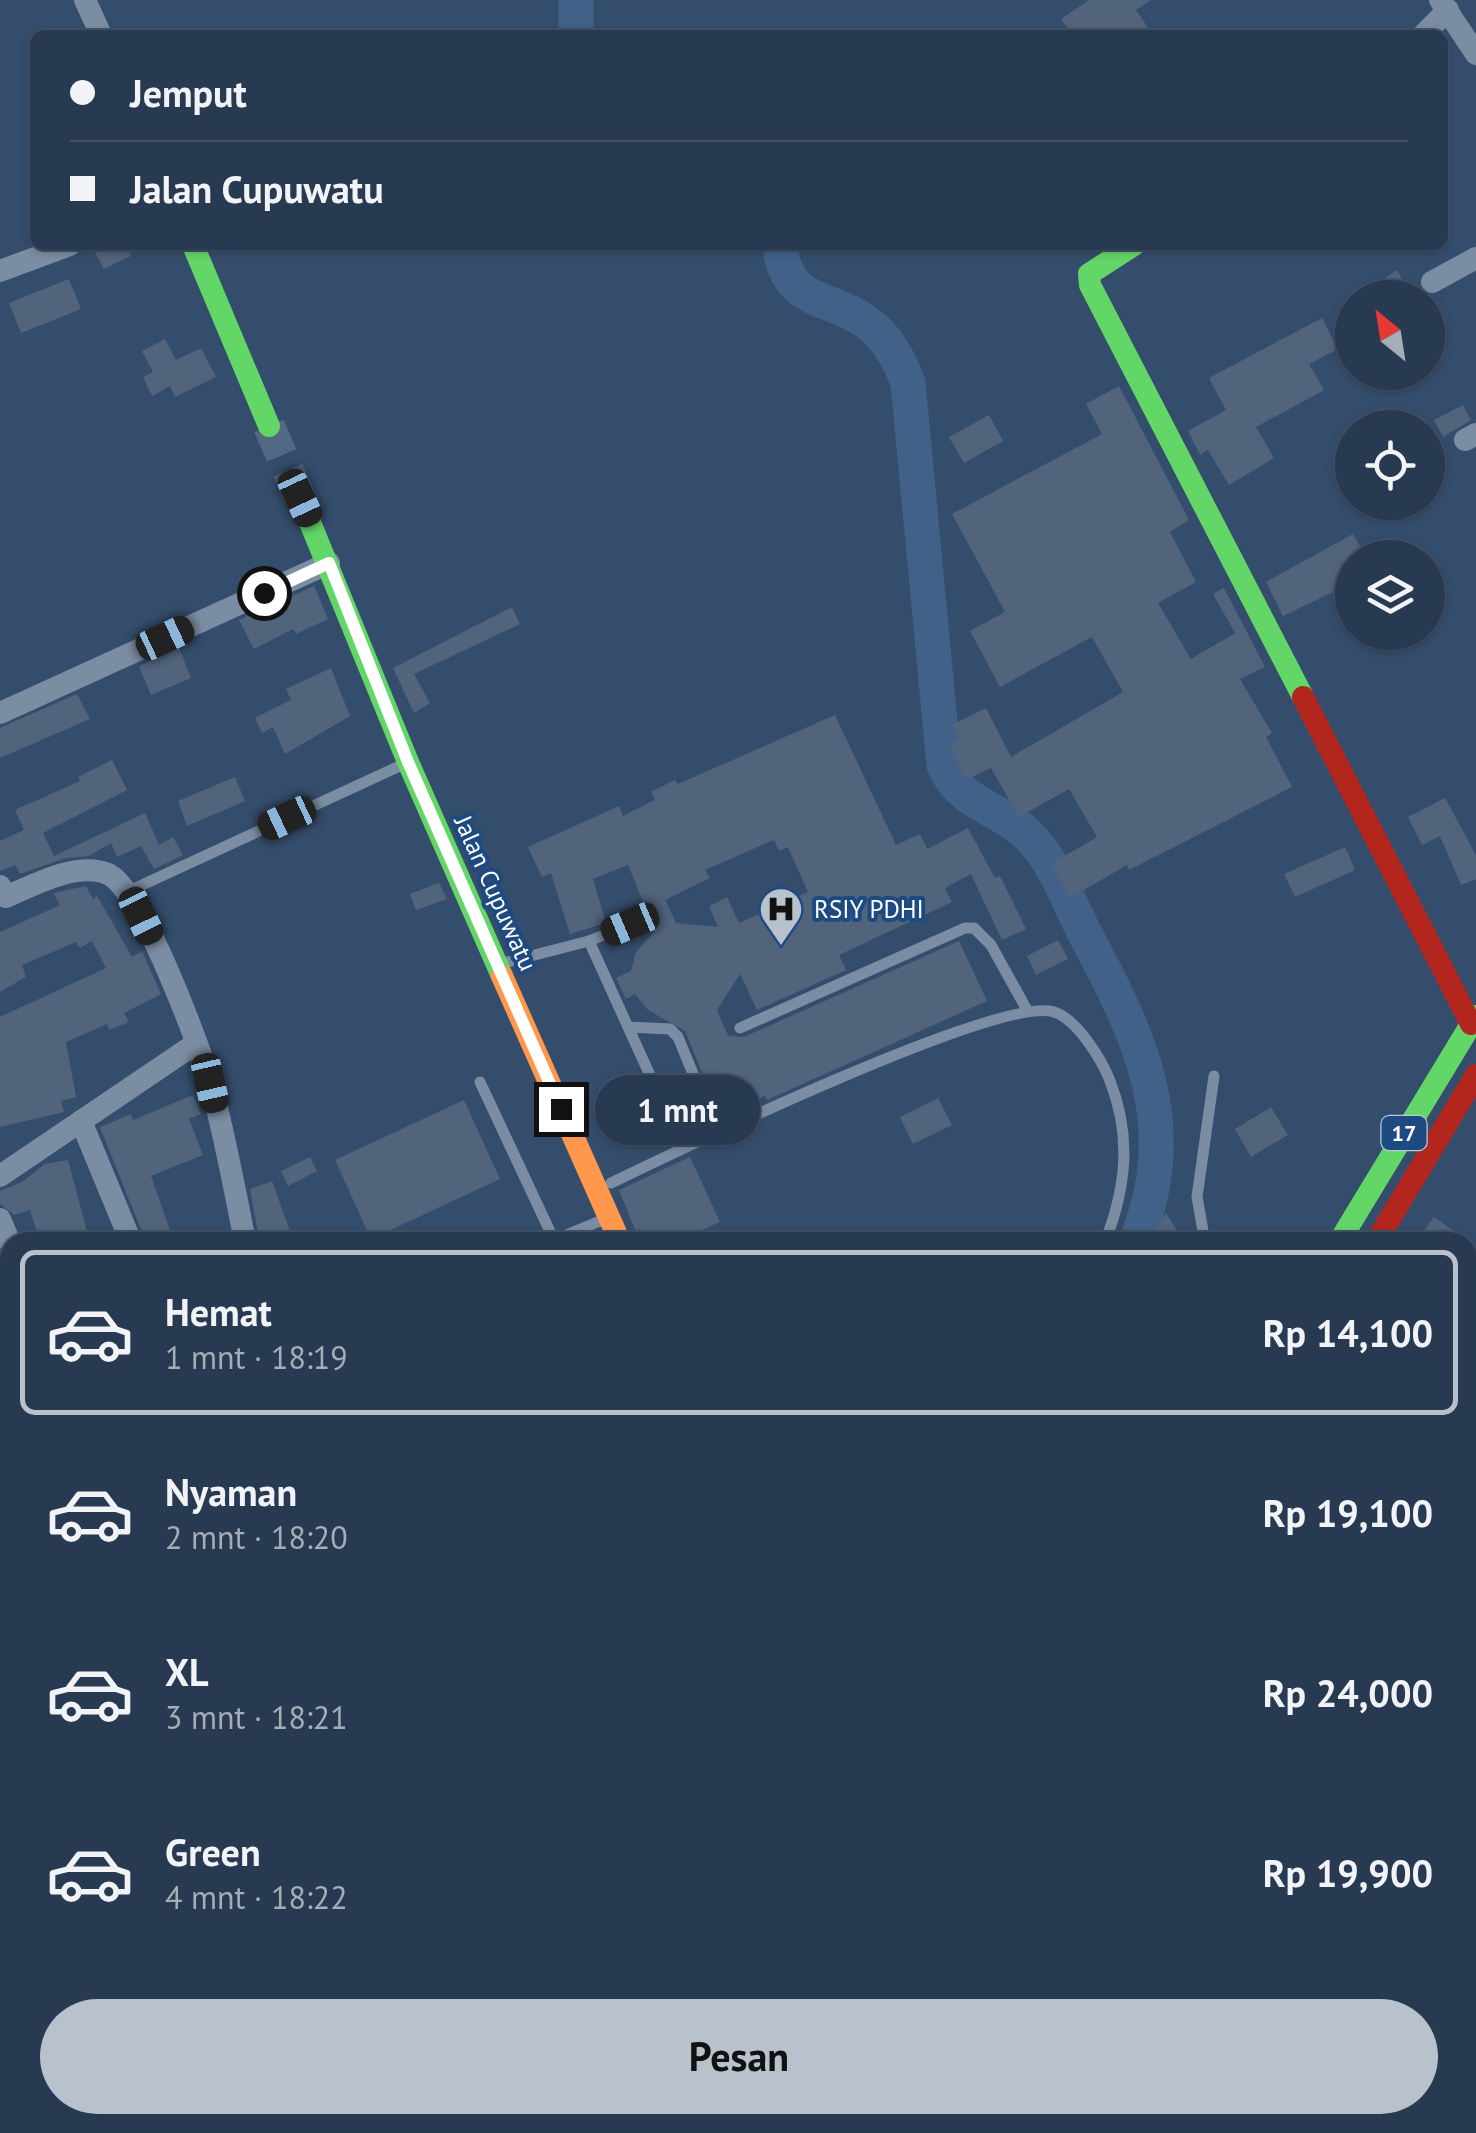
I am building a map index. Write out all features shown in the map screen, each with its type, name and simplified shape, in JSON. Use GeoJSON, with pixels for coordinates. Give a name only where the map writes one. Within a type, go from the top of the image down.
{"type":"FeatureCollection","features":[{"type":"Feature","properties":{"kind":"main road"},"geometry":{"type":"LineString","coordinates":[[195,250],[269,426]]}},
{"type":"Feature","properties":{"kind":"main road"},"geometry":{"type":"LineString","coordinates":[[1125,250],[1095,267],[1089,274],[1090,285],[1473,1020]]}},
{"type":"Feature","properties":{"kind":"main road","name":"Jalan Cupuwatu"},"geometry":{"type":"LineString","coordinates":[[300,498],[408,762],[615,1232]]}},
{"type":"Feature","properties":{"kind":"main road","name":"17"},"geometry":{"type":"LineString","coordinates":[[1345,1232],[1473,1020]]}},
{"type":"Feature","properties":{"kind":"main road","name":"17"},"geometry":{"type":"LineString","coordinates":[[1382,1232],[1476,1075]]}},
{"type":"Feature","properties":{"kind":"main road"},"geometry":{"type":"LineString","coordinates":[[1414,1116],[1442,1132]]}},
{"type":"Feature","properties":{"kind":"street"},"geometry":{"type":"LineString","coordinates":[[85,0],[99,30]]}},
{"type":"Feature","properties":{"kind":"street"},"geometry":{"type":"LineString","coordinates":[[1426,30],[1444,5],[1476,54]]}},
{"type":"Feature","properties":{"kind":"street"},"geometry":{"type":"LineString","coordinates":[[0,272],[57,250]]}},
{"type":"Feature","properties":{"kind":"street"},"geometry":{"type":"LineString","coordinates":[[1436,280],[1476,258]]}},
{"type":"Feature","properties":{"kind":"street"},"geometry":{"type":"LineString","coordinates":[[0,713],[329,563]]}},
{"type":"Feature","properties":{"kind":"street"},"geometry":{"type":"LineString","coordinates":[[2,895],[80,870],[110,875],[129,891],[210,1083],[242,1232]]}},
{"type":"Feature","properties":{"kind":"street"},"geometry":{"type":"LineString","coordinates":[[0,1176],[195,1044]]}},
{"type":"Feature","properties":{"kind":"street"},"geometry":{"type":"LineString","coordinates":[[81,1122],[126,1232]]}},
{"type":"Feature","properties":{"kind":"lane"},"geometry":{"type":"LineString","coordinates":[[129,891],[408,762]]}},
{"type":"Feature","properties":{"kind":"lane"},"geometry":{"type":"LineString","coordinates":[[498,964],[589,941],[630,924]]}},
{"type":"Feature","properties":{"kind":"lane"},"geometry":{"type":"LineString","coordinates":[[740,1028],[965,928],[974,928],[991,945],[1027,1010]]}},
{"type":"Feature","properties":{"kind":"lane"},"geometry":{"type":"LineString","coordinates":[[589,941],[684,1148]]}},
{"type":"Feature","properties":{"kind":"lane"},"geometry":{"type":"LineString","coordinates":[[611,1183],[684,1148],[992,1018],[1027,1010],[1054,1012],[1072,1025],[1107,1074],[1120,1106],[1126,1164],[1118,1210],[1109,1232]]}},
{"type":"Feature","properties":{"kind":"lane"},"geometry":{"type":"LineString","coordinates":[[628,1027],[670,1029],[690,1061],[698,1086],[670,1118]]}},
{"type":"Feature","properties":{"kind":"lane"},"geometry":{"type":"LineString","coordinates":[[1203,1232],[1197,1197],[1214,1076]]}},
{"type":"Feature","properties":{"kind":"lane"},"geometry":{"type":"LineString","coordinates":[[480,1082],[550,1232]]}},
{"type":"Feature","properties":{"kind":"lane"},"geometry":{"type":"LineString","coordinates":[[574,1232],[609,1218]]}},
{"type":"Feature","properties":{"kind":"building"},"geometry":{"type":"Polygon","coordinates":[[[1089,0],[1151,0],[1136,10],[1150,30],[1069,30],[1061,19],[1089,0]]]}},
{"type":"Feature","properties":{"kind":"building"},"geometry":{"type":"Polygon","coordinates":[[[94,250],[128,250],[131,256],[104,269],[94,250]]]}},
{"type":"Feature","properties":{"kind":"building"},"geometry":{"type":"Polygon","coordinates":[[[1397,270],[1403,280],[1382,280],[1397,270]]]}},
{"type":"Feature","properties":{"kind":"building"},"geometry":{"type":"Polygon","coordinates":[[[69,279],[81,309],[21,333],[9,303],[69,279]]]}},
{"type":"Feature","properties":{"kind":"building"},"geometry":{"type":"Polygon","coordinates":[[[1322,318],[1335,343],[1335,351],[1309,364],[1324,390],[1256,427],[1274,458],[1229,485],[1208,450],[1200,455],[1188,431],[1226,410],[1209,378],[1322,318]]]}},
{"type":"Feature","properties":{"kind":"building"},"geometry":{"type":"Polygon","coordinates":[[[165,339],[176,360],[201,348],[216,377],[175,397],[170,386],[152,396],[143,377],[153,372],[142,351],[165,339]]]}},
{"type":"Feature","properties":{"kind":"building"},"geometry":{"type":"Polygon","coordinates":[[[1119,386],[1189,520],[1170,532],[1196,582],[1158,603],[1191,659],[1235,633],[1213,594],[1224,588],[1265,667],[1240,679],[1272,733],[1266,737],[1292,787],[1129,870],[1127,865],[1070,898],[1051,864],[1097,837],[1069,789],[1019,817],[991,768],[966,780],[949,744],[959,739],[952,725],[986,708],[1011,757],[1123,692],[1092,637],[1000,687],[970,631],[1005,612],[952,514],[1102,434],[1086,404],[1119,386]]]}},
{"type":"Feature","properties":{"kind":"building"},"geometry":{"type":"Polygon","coordinates":[[[1463,405],[1471,420],[1445,436],[1445,414],[1463,405]]]}},
{"type":"Feature","properties":{"kind":"building"},"geometry":{"type":"Polygon","coordinates":[[[989,415],[1003,441],[964,463],[949,437],[989,415]]]}},
{"type":"Feature","properties":{"kind":"building"},"geometry":{"type":"Polygon","coordinates":[[[1335,544],[1335,591],[1283,616],[1266,582],[1335,544]]]}},
{"type":"Feature","properties":{"kind":"building"},"geometry":{"type":"Polygon","coordinates":[[[314,586],[328,619],[296,634],[293,629],[254,649],[239,620],[314,586]]]}},
{"type":"Feature","properties":{"kind":"building"},"geometry":{"type":"Polygon","coordinates":[[[512,607],[520,624],[414,674],[430,703],[414,713],[393,668],[512,607]]]}},
{"type":"Feature","properties":{"kind":"building"},"geometry":{"type":"Polygon","coordinates":[[[179,648],[191,678],[151,695],[139,666],[179,648]]]}},
{"type":"Feature","properties":{"kind":"building"},"geometry":{"type":"Polygon","coordinates":[[[331,668],[350,716],[285,754],[273,727],[262,733],[255,718],[291,700],[286,689],[331,668]]]}},
{"type":"Feature","properties":{"kind":"building"},"geometry":{"type":"Polygon","coordinates":[[[77,694],[90,719],[0,758],[0,728],[77,694]]]}},
{"type":"Feature","properties":{"kind":"building"},"geometry":{"type":"Polygon","coordinates":[[[835,715],[896,845],[920,834],[927,849],[968,828],[995,878],[1000,876],[1026,929],[1002,940],[971,874],[945,888],[952,902],[839,955],[846,970],[757,1010],[740,974],[717,1010],[728,1036],[744,1037],[959,941],[987,1001],[767,1100],[765,1096],[720,1116],[685,1031],[648,1010],[635,994],[626,999],[616,978],[631,971],[636,952],[655,931],[628,865],[593,879],[606,923],[570,934],[551,873],[542,877],[528,847],[619,806],[623,816],[655,800],[651,792],[675,780],[678,784],[835,715]],[[774,840],[705,870],[710,878],[665,900],[676,923],[718,927],[709,906],[727,897],[739,923],[808,892],[788,847],[779,851],[774,840]]]}},
{"type":"Feature","properties":{"kind":"building"},"geometry":{"type":"Polygon","coordinates":[[[112,760],[127,790],[43,833],[54,856],[145,813],[159,845],[173,837],[183,855],[154,869],[141,846],[117,857],[111,843],[89,856],[66,858],[20,874],[15,865],[0,871],[0,841],[24,830],[15,810],[80,781],[78,777],[112,760]]]}},
{"type":"Feature","properties":{"kind":"building"},"geometry":{"type":"Polygon","coordinates":[[[235,777],[245,801],[187,826],[178,801],[235,777]]]}},
{"type":"Feature","properties":{"kind":"building"},"geometry":{"type":"Polygon","coordinates":[[[1445,798],[1476,855],[1476,879],[1461,885],[1440,836],[1422,845],[1408,817],[1445,798]]]}},
{"type":"Feature","properties":{"kind":"building"},"geometry":{"type":"Polygon","coordinates":[[[1345,847],[1355,870],[1295,897],[1284,874],[1345,847]]]}},
{"type":"Feature","properties":{"kind":"building"},"geometry":{"type":"Polygon","coordinates":[[[439,883],[447,899],[416,910],[410,894],[439,883]]]}},
{"type":"Feature","properties":{"kind":"building"},"geometry":{"type":"Polygon","coordinates":[[[86,886],[93,899],[97,896],[132,957],[142,951],[161,994],[124,1013],[129,1022],[109,1030],[107,1024],[66,1042],[76,1097],[61,1101],[64,1112],[0,1127],[0,1017],[106,968],[92,941],[80,948],[76,942],[22,965],[26,977],[0,992],[0,932],[60,905],[53,893],[86,886]]]}},
{"type":"Feature","properties":{"kind":"building"},"geometry":{"type":"Polygon","coordinates":[[[1058,940],[1068,959],[1036,975],[1027,956],[1058,940]]]}},
{"type":"Feature","properties":{"kind":"building"},"geometry":{"type":"Polygon","coordinates":[[[193,1095],[201,1114],[189,1119],[203,1155],[151,1176],[171,1232],[142,1232],[100,1127],[131,1114],[133,1120],[193,1095]]]}},
{"type":"Feature","properties":{"kind":"building"},"geometry":{"type":"Polygon","coordinates":[[[938,1098],[952,1125],[913,1144],[900,1117],[938,1098]]]}},
{"type":"Feature","properties":{"kind":"building"},"geometry":{"type":"Polygon","coordinates":[[[464,1100],[500,1179],[386,1232],[368,1232],[335,1160],[464,1100]]]}},
{"type":"Feature","properties":{"kind":"building"},"geometry":{"type":"Polygon","coordinates":[[[1271,1107],[1288,1135],[1251,1157],[1235,1129],[1271,1107]]]}},
{"type":"Feature","properties":{"kind":"building"},"geometry":{"type":"Polygon","coordinates":[[[310,1157],[317,1171],[288,1186],[281,1171],[310,1157]]]}},
{"type":"Feature","properties":{"kind":"building"},"geometry":{"type":"Polygon","coordinates":[[[690,1157],[720,1222],[698,1232],[636,1232],[619,1190],[690,1157]]]}},
{"type":"Feature","properties":{"kind":"building"},"geometry":{"type":"Polygon","coordinates":[[[68,1160],[87,1232],[37,1232],[30,1210],[14,1215],[0,1204],[0,1191],[22,1182],[45,1164],[68,1160]]]}},
{"type":"Feature","properties":{"kind":"building"},"geometry":{"type":"Polygon","coordinates":[[[272,1181],[290,1232],[258,1232],[250,1189],[272,1181]]]}},
{"type":"Feature","properties":{"kind":"building"},"geometry":{"type":"Polygon","coordinates":[[[1166,1213],[1178,1232],[1154,1232],[1166,1213]]]}},
{"type":"Feature","properties":{"kind":"building"},"geometry":{"type":"Polygon","coordinates":[[[1434,1217],[1456,1232],[1423,1232],[1434,1217]]]}},
{"type":"Feature","properties":{"kind":"waterway"},"geometry":{"type":"LineString","coordinates":[[576,0],[576,30]]}},
{"type":"Feature","properties":{"kind":"waterway"},"geometry":{"type":"LineString","coordinates":[[781,250],[791,279],[801,289],[855,315],[882,336],[908,383],[944,765],[960,789],[1019,827],[1046,857],[1122,1006],[1137,1043],[1155,1119],[1156,1158],[1150,1199],[1139,1232]]}},
{"type":"Feature","properties":{"kind":"tunnel"},"geometry":{"type":"LineString","coordinates":[[269,426],[300,498]]}},
{"type":"Feature","properties":{"kind":"traffic: fast"},"geometry":{"type":"LineString","coordinates":[[195,250],[269,426]]}},
{"type":"Feature","properties":{"kind":"traffic: fast"},"geometry":{"type":"LineString","coordinates":[[1126,250],[1089,274],[1090,285],[1303,697]]}},
{"type":"Feature","properties":{"kind":"traffic: fast"},"geometry":{"type":"LineString","coordinates":[[300,498],[408,762],[502,976]]}},
{"type":"Feature","properties":{"kind":"traffic: fast"},"geometry":{"type":"LineString","coordinates":[[1345,1232],[1476,1016]]}},
{"type":"Feature","properties":{"kind":"traffic: slow"},"geometry":{"type":"LineString","coordinates":[[502,976],[616,1232]]}},
{"type":"Feature","properties":{"kind":"traffic: jam"},"geometry":{"type":"LineString","coordinates":[[1303,697],[1471,1024]]}},
{"type":"Feature","properties":{"kind":"traffic: jam"},"geometry":{"type":"LineString","coordinates":[[1382,1232],[1476,1075]]}},
{"type":"Feature","properties":{"kind":"place","name":"RSIY PDHI"},"geometry":{"type":"Point","coordinates":[781,947]}},
{"type":"Feature","properties":{"kind":"route"},"geometry":{"type":"LineString","coordinates":[[264,593],[329,563],[408,762],[561,1109]]}}]}
